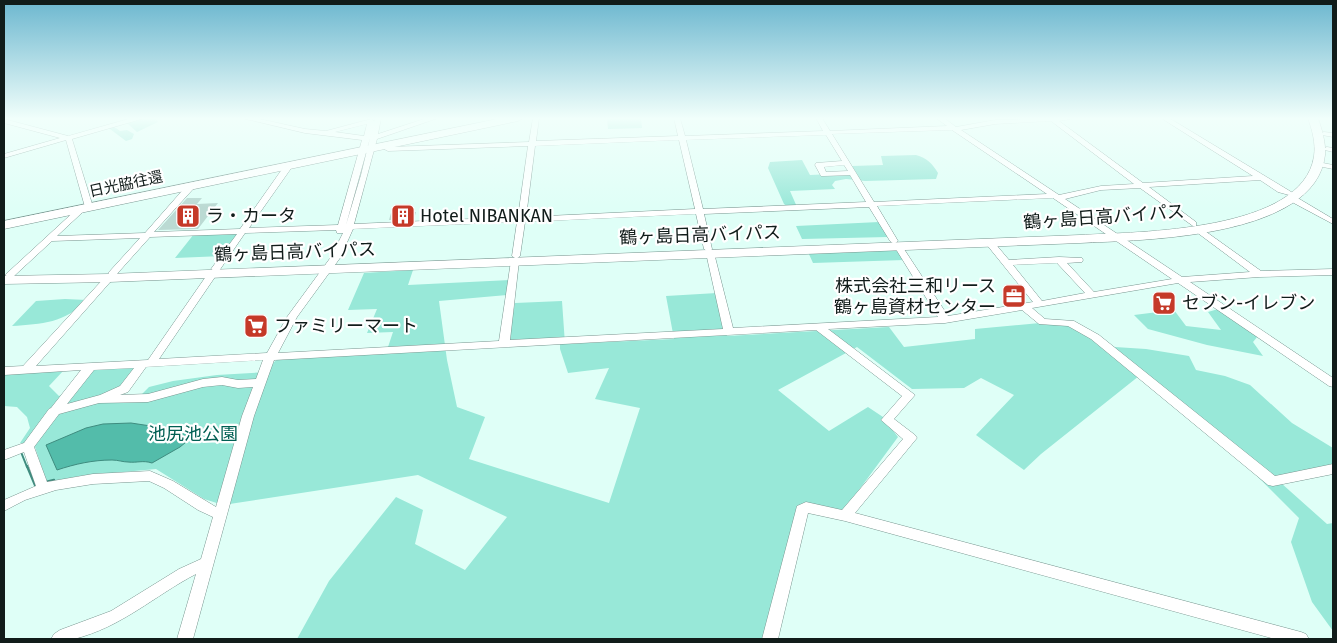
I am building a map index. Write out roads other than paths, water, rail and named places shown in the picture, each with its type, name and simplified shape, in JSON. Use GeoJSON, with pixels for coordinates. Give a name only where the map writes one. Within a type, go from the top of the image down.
{"type":"FeatureCollection","features":[{"type":"Feature","properties":{"kind":"highway","name":"日光脇往還"},"geometry":{"type":"LineString","coordinates":[[4,225],[288,167],[354,148]]}},
{"type":"Feature","properties":{"kind":"highway"},"geometry":{"type":"LineString","coordinates":[[1319,148],[1325,165]]}},
{"type":"Feature","properties":{"kind":"highway"},"geometry":{"type":"LineString","coordinates":[[1325,165],[1330,150]]}},
{"type":"Feature","properties":{"kind":"highway","name":"鶴ヶ島日高バイパス"},"geometry":{"type":"LineString","coordinates":[[896,244],[990,243],[1112,235],[1196,227],[1247,219],[1279,207],[1291,196],[1316,182],[1325,165]]}},
{"type":"Feature","properties":{"kind":"highway","name":"鶴ヶ島日高バイパス"},"geometry":{"type":"LineString","coordinates":[[5,278],[111,276],[1112,235]]}},
{"type":"Feature","properties":{"kind":"street"},"geometry":{"type":"LineString","coordinates":[[4,156],[33,148]]}},
{"type":"Feature","properties":{"kind":"street"},"geometry":{"type":"LineString","coordinates":[[5,278],[86,208],[72,148]]}},
{"type":"Feature","properties":{"kind":"street"},"geometry":{"type":"LineString","coordinates":[[185,639],[259,383],[270,357],[292,317],[328,266],[346,227],[367,148]]}},
{"type":"Feature","properties":{"kind":"street"},"geometry":{"type":"LineString","coordinates":[[388,149],[417,148]]}},
{"type":"Feature","properties":{"kind":"street"},"geometry":{"type":"LineString","coordinates":[[504,345],[532,148]]}},
{"type":"Feature","properties":{"kind":"street"},"geometry":{"type":"LineString","coordinates":[[685,148],[729,332]]}},
{"type":"Feature","properties":{"kind":"street"},"geometry":{"type":"LineString","coordinates":[[837,148],[944,320]]}},
{"type":"Feature","properties":{"kind":"street"},"geometry":{"type":"LineString","coordinates":[[983,148],[1333,383]]}},
{"type":"Feature","properties":{"kind":"street"},"geometry":{"type":"LineString","coordinates":[[1090,148],[1259,274]]}},
{"type":"Feature","properties":{"kind":"street"},"geometry":{"type":"LineString","coordinates":[[1213,148],[1333,222]]}},
{"type":"Feature","properties":{"kind":"street"},"geometry":{"type":"LineString","coordinates":[[847,164],[819,165],[824,174],[853,173]]}},
{"type":"Feature","properties":{"kind":"street"},"geometry":{"type":"LineString","coordinates":[[53,412],[99,399],[124,389],[147,363],[288,167]]}},
{"type":"Feature","properties":{"kind":"street"},"geometry":{"type":"LineString","coordinates":[[49,240],[523,218],[1056,197],[1101,188],[1262,178]]}},
{"type":"Feature","properties":{"kind":"street"},"geometry":{"type":"LineString","coordinates":[[26,370],[191,186]]}},
{"type":"Feature","properties":{"kind":"street"},"geometry":{"type":"LineString","coordinates":[[990,243],[1040,304]]}},
{"type":"Feature","properties":{"kind":"street"},"geometry":{"type":"LineString","coordinates":[[1060,260],[1092,295]]}},
{"type":"Feature","properties":{"kind":"street"},"geometry":{"type":"LineString","coordinates":[[1007,263],[1079,260]]}},
{"type":"Feature","properties":{"kind":"street"},"geometry":{"type":"LineString","coordinates":[[4,372],[944,320],[1181,280],[1259,274],[1333,272]]}},
{"type":"Feature","properties":{"kind":"street"},"geometry":{"type":"LineString","coordinates":[[1024,306],[1043,322],[1070,323],[1095,337],[1273,481],[1333,470]]}},
{"type":"Feature","properties":{"kind":"street"},"geometry":{"type":"LineString","coordinates":[[818,327],[909,395],[887,420],[911,438],[845,516]]}},
{"type":"Feature","properties":{"kind":"street"},"geometry":{"type":"LineString","coordinates":[[6,453],[28,446],[90,367]]}},
{"type":"Feature","properties":{"kind":"street"},"geometry":{"type":"LineString","coordinates":[[99,399],[148,398],[203,383],[222,381],[238,384],[259,383]]}},
{"type":"Feature","properties":{"kind":"street"},"geometry":{"type":"LineString","coordinates":[[28,446],[43,488]]}},
{"type":"Feature","properties":{"kind":"street"},"geometry":{"type":"LineString","coordinates":[[4,506],[21,495],[72,481],[150,476],[162,480],[210,511],[221,514]]}},
{"type":"Feature","properties":{"kind":"street"},"geometry":{"type":"LineString","coordinates":[[770,639],[802,510],[806,507],[1301,639]]}},
{"type":"Feature","properties":{"kind":"street"},"geometry":{"type":"LineString","coordinates":[[59,639],[66,634],[116,616],[190,569],[208,562]]}},
{"type":"Feature","properties":{"kind":"waterway"},"geometry":{"type":"LineString","coordinates":[[21,452],[27,467]]}},
{"type":"Feature","properties":{"kind":"waterway"},"geometry":{"type":"LineString","coordinates":[[27,466],[35,485],[37,484]]}},
{"type":"Feature","properties":{"kind":"waterway"},"geometry":{"type":"LineString","coordinates":[[46,482],[54,480]]}},
{"type":"Feature","properties":{"kind":"place","name":"ラ・カータ"},"geometry":{"type":"Point","coordinates":[188,216]}},
{"type":"Feature","properties":{"kind":"place","name":"Hotel NIBANKAN"},"geometry":{"type":"Point","coordinates":[403,216]}},
{"type":"Feature","properties":{"kind":"place","name":"株式会社三和リース 鶴ヶ島資材センター"},"geometry":{"type":"Point","coordinates":[1014,296]}},
{"type":"Feature","properties":{"kind":"place","name":"セブン-イレブン"},"geometry":{"type":"Point","coordinates":[1164,303]}},
{"type":"Feature","properties":{"kind":"place","name":"ファミリーマート"},"geometry":{"type":"Point","coordinates":[256,326]}},
{"type":"Feature","properties":{"kind":"park label","name":"池尻池公園"},"geometry":{"type":"Point","coordinates":[193,434]}}]}
